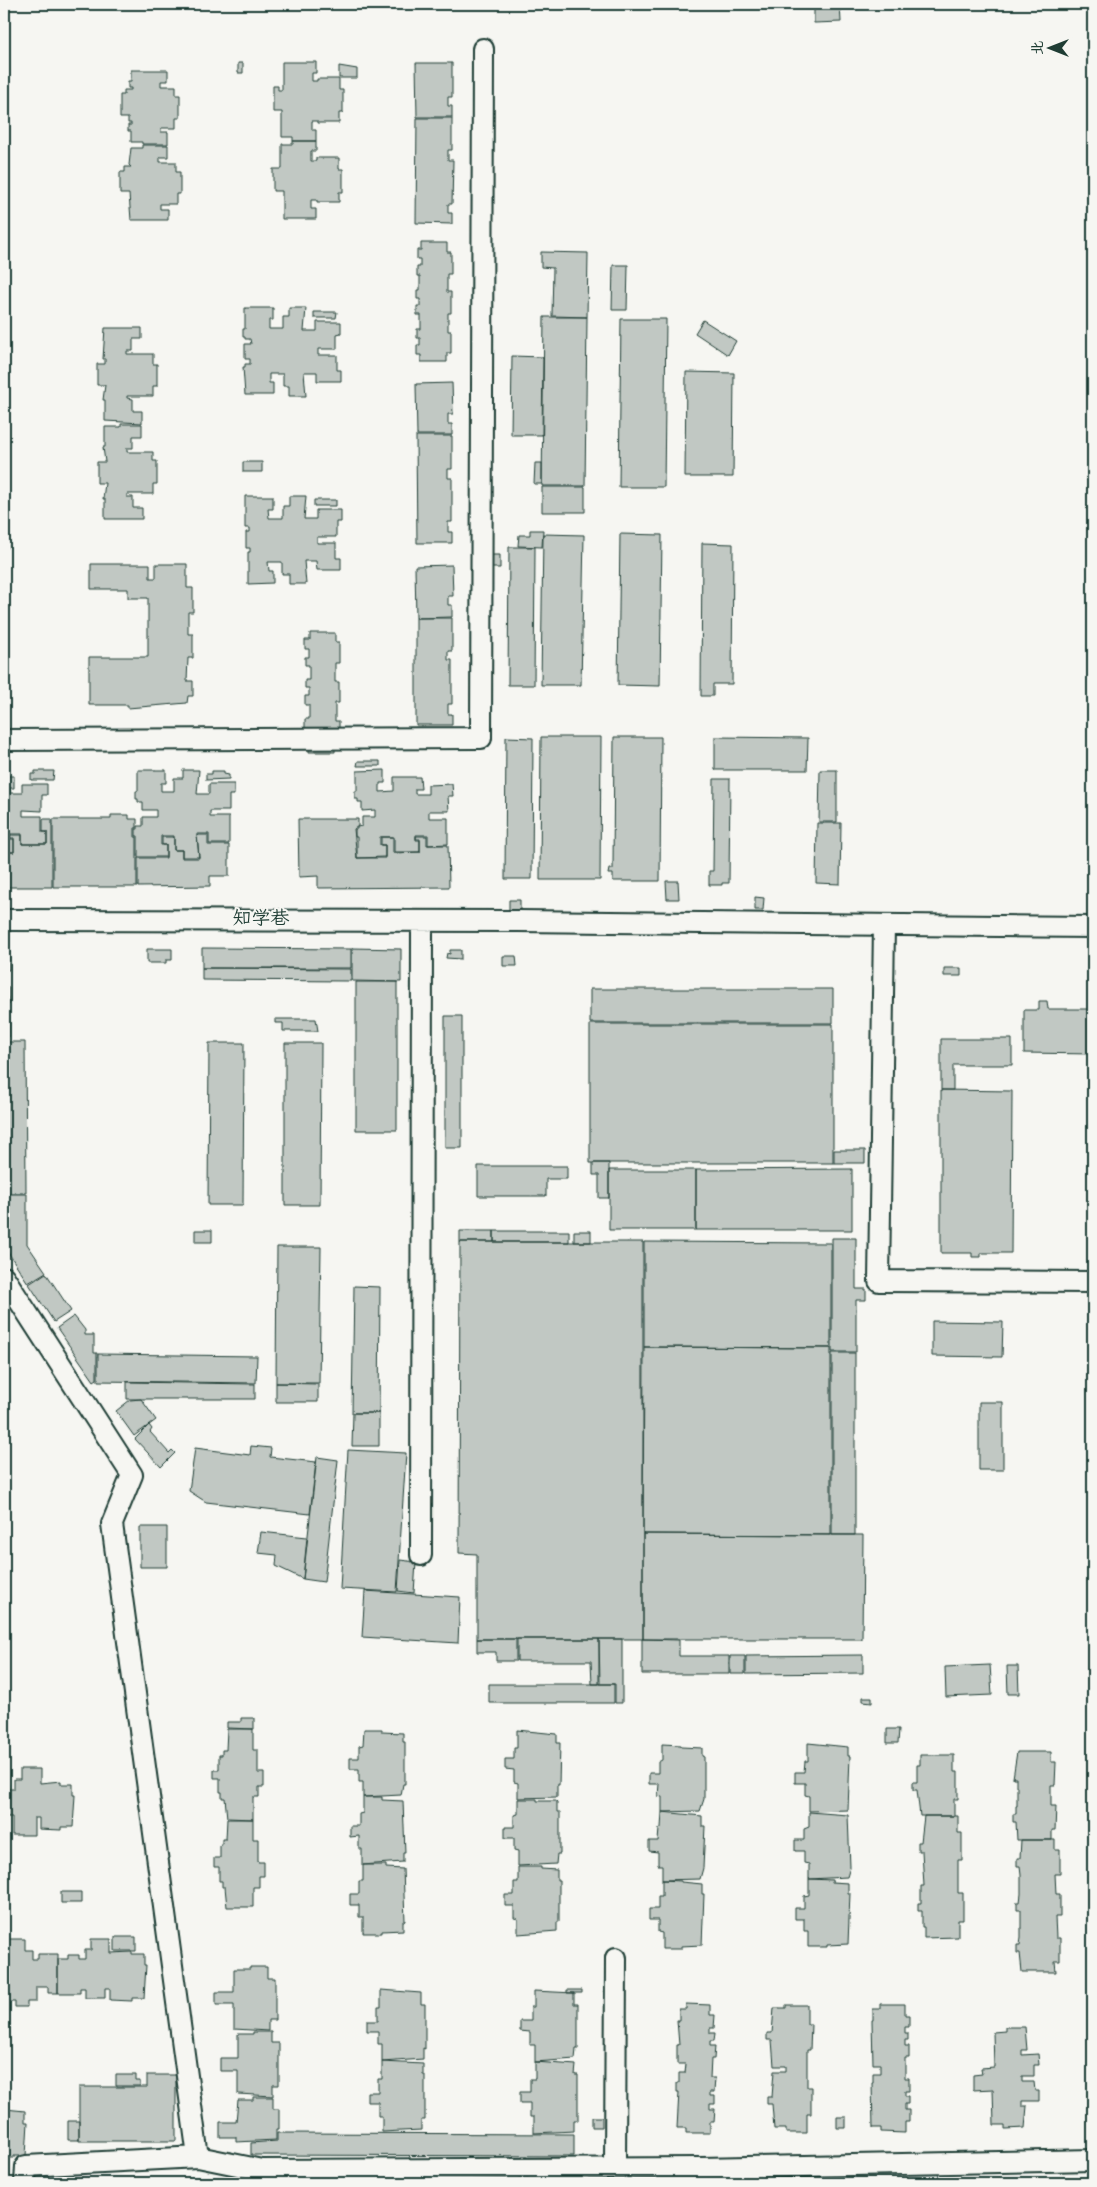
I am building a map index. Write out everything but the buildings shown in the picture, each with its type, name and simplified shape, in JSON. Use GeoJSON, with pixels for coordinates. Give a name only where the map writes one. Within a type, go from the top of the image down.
{"type":"FeatureCollection","features":[{"type":"Feature","properties":{"kind":"street"},"geometry":{"type":"LineString","coordinates":[[4,740],[481,738],[483,49]]}},
{"type":"Feature","properties":{"kind":"street","name":"知学巷"},"geometry":{"type":"LineString","coordinates":[[4,920],[518,920],[1093,927]]}},
{"type":"Feature","properties":{"kind":"street"},"geometry":{"type":"LineString","coordinates":[[422,920],[422,1555]]}},
{"type":"Feature","properties":{"kind":"street"},"geometry":{"type":"LineString","coordinates":[[884,924],[880,1281],[1093,1282]]}},
{"type":"Feature","properties":{"kind":"street"},"geometry":{"type":"LineString","coordinates":[[4,1277],[132,1475],[112,1524],[198,2157]]}},
{"type":"Feature","properties":{"kind":"street"},"geometry":{"type":"LineString","coordinates":[[615,2168],[616,1958]]}},
{"type":"Feature","properties":{"kind":"street"},"geometry":{"type":"LineString","coordinates":[[25,2183],[26,2166],[198,2157],[262,2176],[1093,2160]]}}]}
